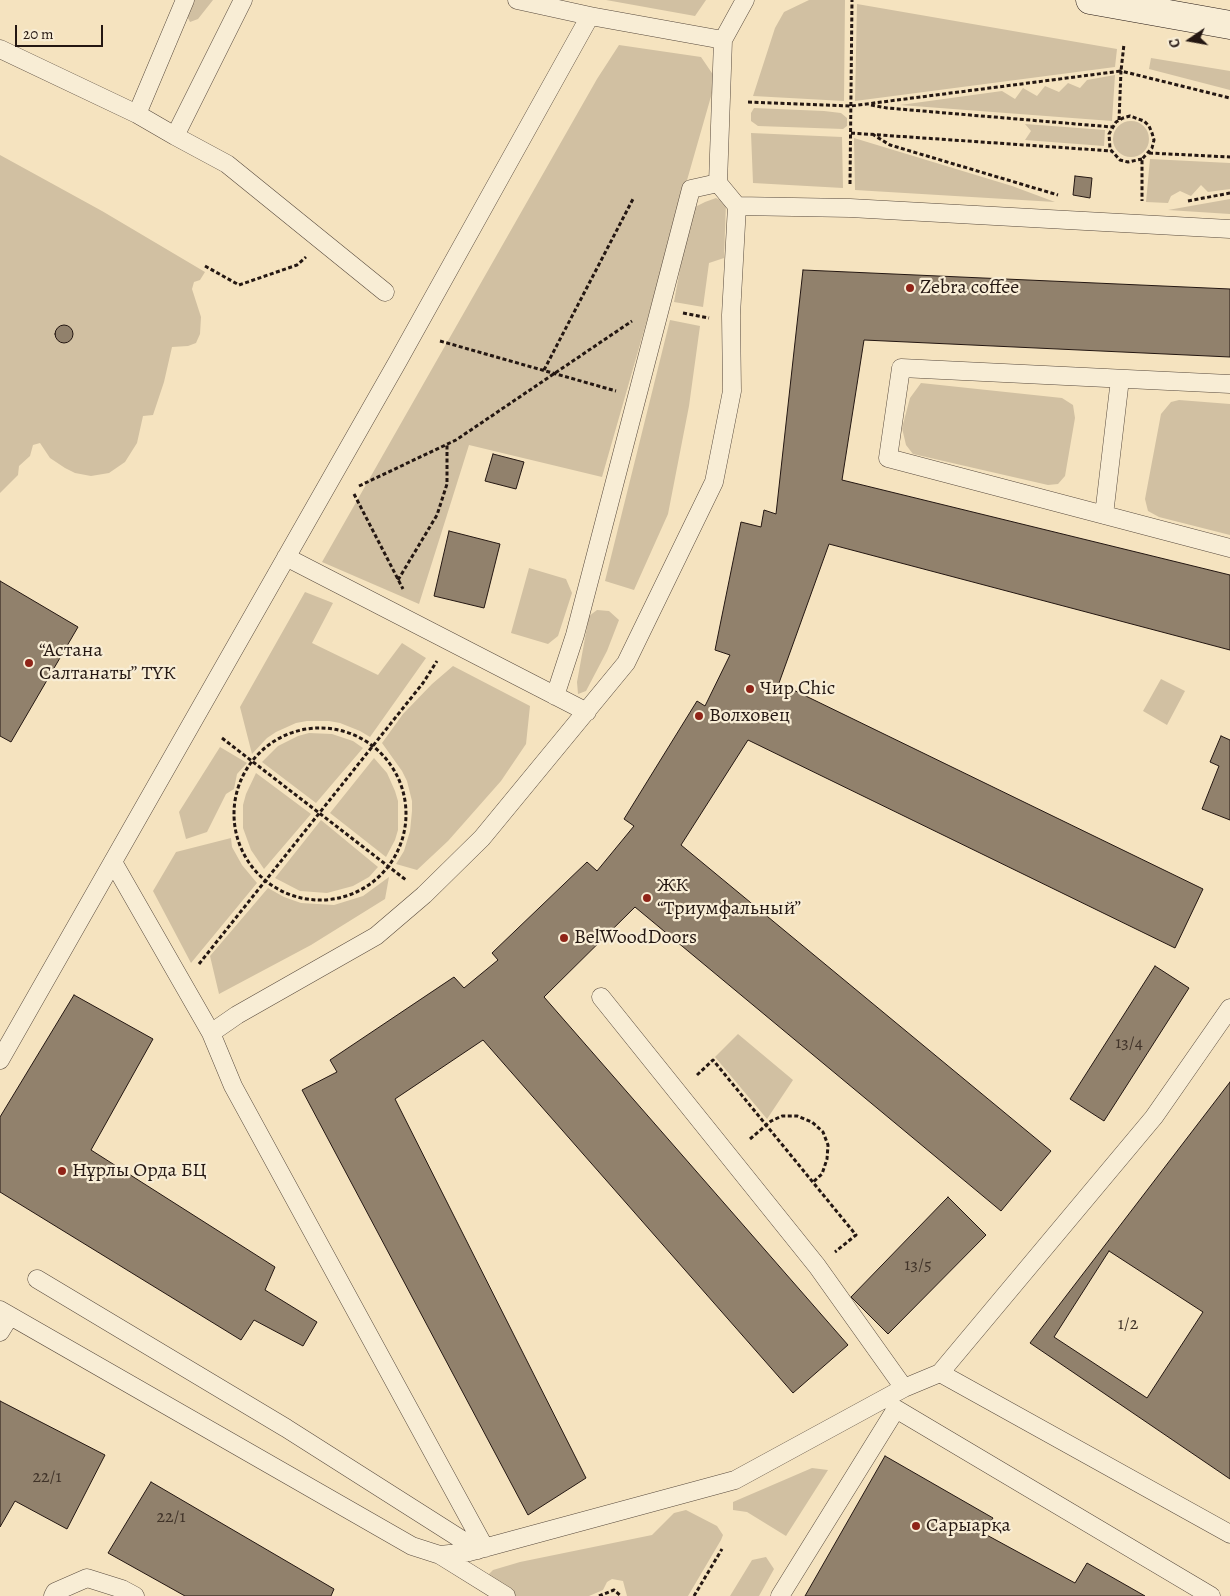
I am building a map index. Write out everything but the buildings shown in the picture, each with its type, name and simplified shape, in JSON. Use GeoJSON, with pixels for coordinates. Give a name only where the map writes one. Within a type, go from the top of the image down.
{"type":"FeatureCollection","features":[{"type":"Feature","properties":{"kind":"main road"},"geometry":{"type":"LineString","coordinates":[[1090,0],[1230,25]]}},
{"type":"Feature","properties":{"kind":"lane"},"geometry":{"type":"LineString","coordinates":[[137,114],[185,0]]}},
{"type":"Feature","properties":{"kind":"lane"},"geometry":{"type":"LineString","coordinates":[[174,136],[243,0]]}},
{"type":"Feature","properties":{"kind":"lane"},"geometry":{"type":"LineString","coordinates":[[517,0],[590,16],[723,40]]}},
{"type":"Feature","properties":{"kind":"lane"},"geometry":{"type":"LineString","coordinates":[[211,1033],[237,1015],[376,936],[424,895],[482,838],[626,663],[714,482],[732,391],[732,323],[737,206],[718,182],[723,40],[746,0]]}},
{"type":"Feature","properties":{"kind":"lane"},"geometry":{"type":"LineString","coordinates":[[0,1060],[286,557],[590,16]]}},
{"type":"Feature","properties":{"kind":"lane"},"geometry":{"type":"LineString","coordinates":[[0,49],[137,114],[227,164],[385,292]]}},
{"type":"Feature","properties":{"kind":"lane"},"geometry":{"type":"LineString","coordinates":[[555,696],[575,635],[691,190],[718,182]]}},
{"type":"Feature","properties":{"kind":"lane"},"geometry":{"type":"LineString","coordinates":[[737,206],[850,208],[1230,229]]}},
{"type":"Feature","properties":{"kind":"lane"},"geometry":{"type":"LineString","coordinates":[[1230,384],[900,368],[888,458],[1230,548]]}},
{"type":"Feature","properties":{"kind":"lane"},"geometry":{"type":"LineString","coordinates":[[1104,515],[1120,379]]}},
{"type":"Feature","properties":{"kind":"lane"},"geometry":{"type":"LineString","coordinates":[[286,557],[587,712]]}},
{"type":"Feature","properties":{"kind":"lane"},"geometry":{"type":"LineString","coordinates":[[112,862],[211,1033],[233,1086],[482,1549]]}},
{"type":"Feature","properties":{"kind":"lane"},"geometry":{"type":"LineString","coordinates":[[601,997],[817,1266],[904,1388]]}},
{"type":"Feature","properties":{"kind":"lane"},"geometry":{"type":"LineString","coordinates":[[440,1555],[482,1549],[735,1480],[904,1388],[940,1374],[1154,1117],[1230,1008]]}},
{"type":"Feature","properties":{"kind":"lane"},"geometry":{"type":"LineString","coordinates":[[37,1280],[286,1428],[482,1549]]}},
{"type":"Feature","properties":{"kind":"lane"},"geometry":{"type":"LineString","coordinates":[[0,1332],[5,1313],[412,1546],[440,1555],[506,1596]]}},
{"type":"Feature","properties":{"kind":"lane"},"geometry":{"type":"LineString","coordinates":[[940,1374],[1230,1534]]}},
{"type":"Feature","properties":{"kind":"lane"},"geometry":{"type":"LineString","coordinates":[[780,1596],[896,1409],[1211,1596]]}},
{"type":"Feature","properties":{"kind":"lane"},"geometry":{"type":"LineString","coordinates":[[53,1596],[55,1592],[87,1578],[122,1589],[134,1596]]}},
{"type":"Feature","properties":{"kind":"path"},"geometry":{"type":"LineString","coordinates":[[850,208],[852,0]]}},
{"type":"Feature","properties":{"kind":"path"},"geometry":{"type":"LineString","coordinates":[[1119,120],[1124,44]]}},
{"type":"Feature","properties":{"kind":"path"},"geometry":{"type":"LineString","coordinates":[[748,102],[851,106],[1121,71],[1230,98]]}},
{"type":"Feature","properties":{"kind":"path"},"geometry":{"type":"LineString","coordinates":[[868,104],[887,108],[1112,128]]}},
{"type":"Feature","properties":{"kind":"path"},"geometry":{"type":"LineString","coordinates":[[1130,116],[1137,117],[1150,126],[1154,140],[1152,148],[1142,159],[1128,162],[1120,160],[1112,151],[1108,142],[1112,128],[1119,120],[1130,116]]}},
{"type":"Feature","properties":{"kind":"path"},"geometry":{"type":"LineString","coordinates":[[851,133],[1112,151]]}},
{"type":"Feature","properties":{"kind":"path"},"geometry":{"type":"LineString","coordinates":[[872,134],[890,145],[1062,197]]}},
{"type":"Feature","properties":{"kind":"path"},"geometry":{"type":"LineString","coordinates":[[1149,153],[1230,157]]}},
{"type":"Feature","properties":{"kind":"path"},"geometry":{"type":"LineString","coordinates":[[1142,159],[1142,204]]}},
{"type":"Feature","properties":{"kind":"path"},"geometry":{"type":"LineString","coordinates":[[1186,201],[1230,194]]}},
{"type":"Feature","properties":{"kind":"path"},"geometry":{"type":"LineString","coordinates":[[544,370],[633,199]]}},
{"type":"Feature","properties":{"kind":"path"},"geometry":{"type":"LineString","coordinates":[[205,266],[239,285],[297,265],[322,241]]}},
{"type":"Feature","properties":{"kind":"path"},"geometry":{"type":"LineString","coordinates":[[359,486],[456,440],[654,306],[732,323]]}},
{"type":"Feature","properties":{"kind":"path"},"geometry":{"type":"LineString","coordinates":[[440,341],[617,391]]}},
{"type":"Feature","properties":{"kind":"path"},"geometry":{"type":"LineString","coordinates":[[398,580],[437,515],[447,484],[447,444]]}},
{"type":"Feature","properties":{"kind":"path"},"geometry":{"type":"LineString","coordinates":[[201,970],[198,962],[423,683],[442,654],[422,627],[354,494]]}},
{"type":"Feature","properties":{"kind":"path"},"geometry":{"type":"LineString","coordinates":[[310,727],[339,729],[366,740],[372,746],[388,760],[402,786],[407,815],[401,844],[388,866],[366,888],[340,898],[313,900],[286,894],[264,880],[245,857],[235,832],[234,804],[241,777],[258,753],[282,735],[310,727]]}},
{"type":"Feature","properties":{"kind":"path"},"geometry":{"type":"LineString","coordinates":[[222,738],[410,883]]}},
{"type":"Feature","properties":{"kind":"path"},"geometry":{"type":"LineString","coordinates":[[697,1074],[712,1060],[856,1235],[817,1266]]}},
{"type":"Feature","properties":{"kind":"path"},"geometry":{"type":"LineString","coordinates":[[750,1139],[766,1125],[782,1116],[797,1116],[812,1122],[823,1132],[828,1146],[828,1158],[822,1174],[813,1182]]}},
{"type":"Feature","properties":{"kind":"path"},"geometry":{"type":"LineString","coordinates":[[694,1596],[722,1549]]}},
{"type":"Feature","properties":{"kind":"path"},"geometry":{"type":"LineString","coordinates":[[599,1596],[614,1590],[620,1596]]}},
{"type":"Feature","properties":{"kind":"shaded area"},"geometry":{"type":"Polygon","coordinates":[[[192,0],[213,0],[198,19],[190,22],[187,16],[192,0]]]}},
{"type":"Feature","properties":{"kind":"shaded area"},"geometry":{"type":"Polygon","coordinates":[[[606,0],[706,0],[695,16],[606,0]]]}},
{"type":"Feature","properties":{"kind":"shaded area"},"geometry":{"type":"Polygon","coordinates":[[[809,0],[845,0],[844,101],[753,96],[775,28],[784,12],[809,0]]]}},
{"type":"Feature","properties":{"kind":"shaded area"},"geometry":{"type":"Polygon","coordinates":[[[857,4],[1117,49],[1115,67],[855,101],[857,4]]]}},
{"type":"Feature","properties":{"kind":"shaded area"},"geometry":{"type":"Polygon","coordinates":[[[619,45],[701,57],[716,79],[602,477],[469,445],[419,604],[322,562],[597,79],[619,45]]]}},
{"type":"Feature","properties":{"kind":"shaded area"},"geometry":{"type":"Polygon","coordinates":[[[1151,58],[1230,71],[1230,90],[1149,69],[1151,58]]]}},
{"type":"Feature","properties":{"kind":"shaded area"},"geometry":{"type":"Polygon","coordinates":[[[1115,75],[1112,121],[900,105],[1002,91],[1015,99],[1023,88],[1037,96],[1045,86],[1059,92],[1068,83],[1080,88],[1087,80],[1115,75]]]}},
{"type":"Feature","properties":{"kind":"shaded area"},"geometry":{"type":"Polygon","coordinates":[[[754,108],[841,113],[847,118],[847,126],[843,129],[758,126],[751,121],[751,113],[754,108]]]}},
{"type":"Feature","properties":{"kind":"shaded area"},"geometry":{"type":"Polygon","coordinates":[[[1131,121],[1144,126],[1149,139],[1144,152],[1131,157],[1118,152],[1113,139],[1118,126],[1131,121]]]}},
{"type":"Feature","properties":{"kind":"shaded area"},"geometry":{"type":"Polygon","coordinates":[[[1025,124],[1105,130],[1104,146],[1025,140],[1031,131],[1025,124]]]}},
{"type":"Feature","properties":{"kind":"shaded area"},"geometry":{"type":"Polygon","coordinates":[[[751,133],[842,137],[843,188],[753,183],[751,133]]]}},
{"type":"Feature","properties":{"kind":"shaded area"},"geometry":{"type":"Polygon","coordinates":[[[854,138],[1012,186],[1055,202],[855,190],[854,138]]]}},
{"type":"Feature","properties":{"kind":"shaded area"},"geometry":{"type":"Polygon","coordinates":[[[0,155],[102,211],[205,272],[200,280],[194,282],[192,289],[201,317],[200,334],[196,343],[188,346],[172,347],[164,382],[153,415],[143,416],[137,443],[125,462],[109,473],[91,476],[75,473],[50,458],[40,443],[33,445],[30,456],[19,466],[18,475],[0,493],[0,155]]]}},
{"type":"Feature","properties":{"kind":"shaded area"},"geometry":{"type":"Polygon","coordinates":[[[1150,159],[1230,163],[1230,189],[1208,192],[1201,185],[1191,196],[1180,191],[1171,196],[1168,203],[1146,202],[1150,159]]]}},
{"type":"Feature","properties":{"kind":"shaded area"},"geometry":{"type":"Polygon","coordinates":[[[716,198],[726,203],[724,258],[709,263],[703,307],[674,302],[691,209],[716,198]]]}},
{"type":"Feature","properties":{"kind":"shaded area"},"geometry":{"type":"Polygon","coordinates":[[[1230,199],[1230,214],[1168,210],[1230,199]]]}},
{"type":"Feature","properties":{"kind":"shaded area"},"geometry":{"type":"Polygon","coordinates":[[[670,320],[700,326],[689,406],[668,514],[634,590],[605,581],[670,320]]]}},
{"type":"Feature","properties":{"kind":"shaded area"},"geometry":{"type":"Polygon","coordinates":[[[921,383],[1062,398],[1073,405],[1075,418],[1065,476],[1058,484],[1048,485],[913,454],[906,445],[902,428],[910,398],[921,383]]]}},
{"type":"Feature","properties":{"kind":"shaded area"},"geometry":{"type":"Polygon","coordinates":[[[1179,400],[1230,404],[1230,535],[1159,517],[1148,511],[1145,499],[1161,414],[1171,402],[1179,400]]]}},
{"type":"Feature","properties":{"kind":"shaded area"},"geometry":{"type":"Polygon","coordinates":[[[529,568],[566,579],[572,593],[558,636],[548,644],[511,633],[529,568]]]}},
{"type":"Feature","properties":{"kind":"shaded area"},"geometry":{"type":"Polygon","coordinates":[[[305,592],[333,603],[312,643],[378,675],[402,643],[426,658],[370,737],[340,723],[307,721],[296,723],[276,732],[267,738],[252,754],[240,707],[305,592]]]}},
{"type":"Feature","properties":{"kind":"shaded area"},"geometry":{"type":"Polygon","coordinates":[[[597,610],[609,611],[619,620],[607,651],[586,691],[578,694],[577,682],[589,616],[597,610]]]}},
{"type":"Feature","properties":{"kind":"shaded area"},"geometry":{"type":"Polygon","coordinates":[[[453,666],[530,706],[526,744],[501,781],[448,841],[417,870],[396,864],[404,851],[410,831],[412,801],[407,781],[402,771],[382,743],[403,714],[432,684],[453,666]]]}},
{"type":"Feature","properties":{"kind":"shaded area"},"geometry":{"type":"Polygon","coordinates":[[[1161,679],[1185,691],[1167,725],[1143,711],[1161,679]]]}},
{"type":"Feature","properties":{"kind":"shaded area"},"geometry":{"type":"Polygon","coordinates":[[[309,733],[332,734],[353,741],[363,748],[316,803],[262,762],[278,746],[309,733]]]}},
{"type":"Feature","properties":{"kind":"shaded area"},"geometry":{"type":"Polygon","coordinates":[[[220,747],[247,763],[237,774],[234,789],[226,794],[207,832],[186,839],[179,812],[220,747]]]}},
{"type":"Feature","properties":{"kind":"shaded area"},"geometry":{"type":"Polygon","coordinates":[[[374,758],[387,773],[398,801],[398,830],[386,857],[330,813],[374,758]]]}},
{"type":"Feature","properties":{"kind":"shaded area"},"geometry":{"type":"Polygon","coordinates":[[[256,773],[311,814],[264,869],[251,850],[243,828],[243,805],[256,773]]]}},
{"type":"Feature","properties":{"kind":"shaded area"},"geometry":{"type":"Polygon","coordinates":[[[321,820],[378,867],[369,877],[353,886],[327,893],[300,891],[275,878],[321,820]]]}},
{"type":"Feature","properties":{"kind":"shaded area"},"geometry":{"type":"Polygon","coordinates":[[[231,838],[232,847],[242,865],[257,883],[191,963],[153,891],[176,852],[231,838]]]}},
{"type":"Feature","properties":{"kind":"shaded area"},"geometry":{"type":"Polygon","coordinates":[[[389,877],[385,899],[311,945],[219,994],[210,956],[268,888],[284,897],[301,903],[334,905],[363,896],[389,877]]]}},
{"type":"Feature","properties":{"kind":"shaded area"},"geometry":{"type":"Polygon","coordinates":[[[738,1034],[793,1080],[767,1119],[715,1057],[738,1034]]]}},
{"type":"Feature","properties":{"kind":"shaded area"},"geometry":{"type":"Polygon","coordinates":[[[812,1468],[828,1470],[786,1536],[747,1512],[733,1510],[733,1502],[812,1468]]]}},
{"type":"Feature","properties":{"kind":"shaded area"},"geometry":{"type":"Polygon","coordinates":[[[686,1510],[717,1526],[723,1535],[688,1596],[627,1596],[623,1581],[612,1579],[607,1582],[603,1590],[589,1596],[514,1596],[485,1578],[493,1570],[520,1562],[652,1535],[674,1513],[686,1510]]]}},
{"type":"Feature","properties":{"kind":"shaded area"},"geometry":{"type":"Polygon","coordinates":[[[766,1557],[774,1569],[759,1596],[730,1596],[752,1560],[766,1557]]]}},
{"type":"Feature","properties":{"kind":"place","name":"Zebra coffee"},"geometry":{"type":"Point","coordinates":[910,288]}},
{"type":"Feature","properties":{"kind":"place","name":"“Астана Салтанаты” ТҮК"},"geometry":{"type":"Point","coordinates":[29,663]}},
{"type":"Feature","properties":{"kind":"place","name":"Чир Chic"},"geometry":{"type":"Point","coordinates":[750,689]}},
{"type":"Feature","properties":{"kind":"place","name":"Волховец"},"geometry":{"type":"Point","coordinates":[699,716]}},
{"type":"Feature","properties":{"kind":"place","name":"ЖК “Триумфальный”"},"geometry":{"type":"Point","coordinates":[647,898]}},
{"type":"Feature","properties":{"kind":"place","name":"BelWoodDoors"},"geometry":{"type":"Point","coordinates":[564,938]}},
{"type":"Feature","properties":{"kind":"place","name":"Нұрлы Орда БЦ"},"geometry":{"type":"Point","coordinates":[62,1171]}},
{"type":"Feature","properties":{"kind":"place","name":"Сарыарқа"},"geometry":{"type":"Point","coordinates":[916,1526]}}]}
